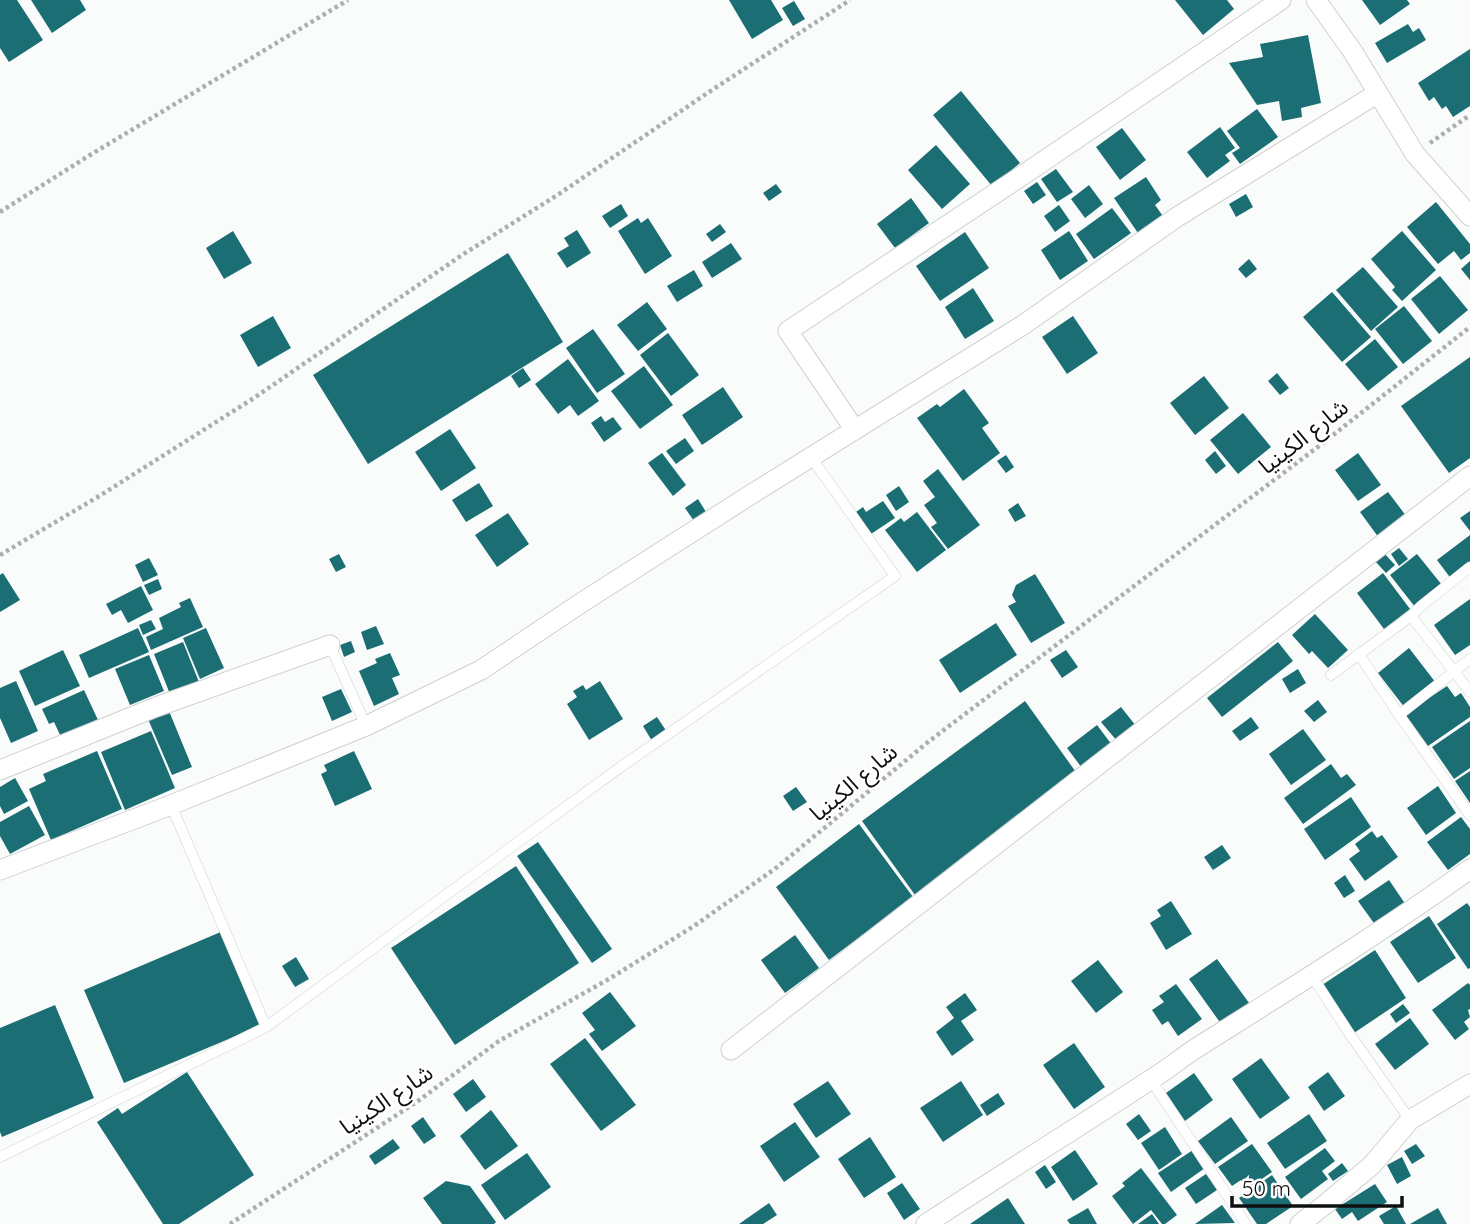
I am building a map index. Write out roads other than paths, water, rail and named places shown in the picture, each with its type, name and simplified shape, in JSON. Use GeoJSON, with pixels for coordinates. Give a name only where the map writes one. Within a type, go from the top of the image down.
{"type":"FeatureCollection","features":[{"type":"Feature","properties":{"kind":"street"},"geometry":{"type":"LineString","coordinates":[[855,430],[788,331],[1281,0]]}},
{"type":"Feature","properties":{"kind":"street"},"geometry":{"type":"LineString","coordinates":[[1316,0],[1353,52],[1415,153],[1470,216]]}},
{"type":"Feature","properties":{"kind":"street"},"geometry":{"type":"LineString","coordinates":[[0,870],[171,805],[366,726],[481,670],[581,603],[1023,325],[1177,217],[1378,93]]}},
{"type":"Feature","properties":{"kind":"street"},"geometry":{"type":"LineString","coordinates":[[731,1050],[1470,476]]}},
{"type":"Feature","properties":{"kind":"street"},"geometry":{"type":"LineString","coordinates":[[0,770],[156,707],[330,645]]}},
{"type":"Feature","properties":{"kind":"street"},"geometry":{"type":"LineString","coordinates":[[926,1224],[1312,975],[1470,869]]}},
{"type":"Feature","properties":{"kind":"street"},"geometry":{"type":"LineString","coordinates":[[1300,1224],[1372,1165],[1410,1121],[1470,1084]]}},
{"type":"Feature","properties":{"kind":"lane"},"geometry":{"type":"LineString","coordinates":[[0,1157],[266,1027],[615,771],[895,576],[811,457]]}},
{"type":"Feature","properties":{"kind":"lane"},"geometry":{"type":"LineString","coordinates":[[1331,675],[1411,616],[1470,567]]}},
{"type":"Feature","properties":{"kind":"lane"},"geometry":{"type":"LineString","coordinates":[[1411,616],[1470,692]]}},
{"type":"Feature","properties":{"kind":"lane"},"geometry":{"type":"LineString","coordinates":[[330,645],[366,726]]}},
{"type":"Feature","properties":{"kind":"lane"},"geometry":{"type":"LineString","coordinates":[[1359,654],[1470,815]]}},
{"type":"Feature","properties":{"kind":"lane"},"geometry":{"type":"LineString","coordinates":[[1399,715],[1470,659]]}},
{"type":"Feature","properties":{"kind":"lane"},"geometry":{"type":"LineString","coordinates":[[171,805],[266,1027]]}},
{"type":"Feature","properties":{"kind":"lane"},"geometry":{"type":"LineString","coordinates":[[1312,975],[1410,1121]]}},
{"type":"Feature","properties":{"kind":"lane"},"geometry":{"type":"LineString","coordinates":[[1151,1080],[1246,1224]]}}]}
